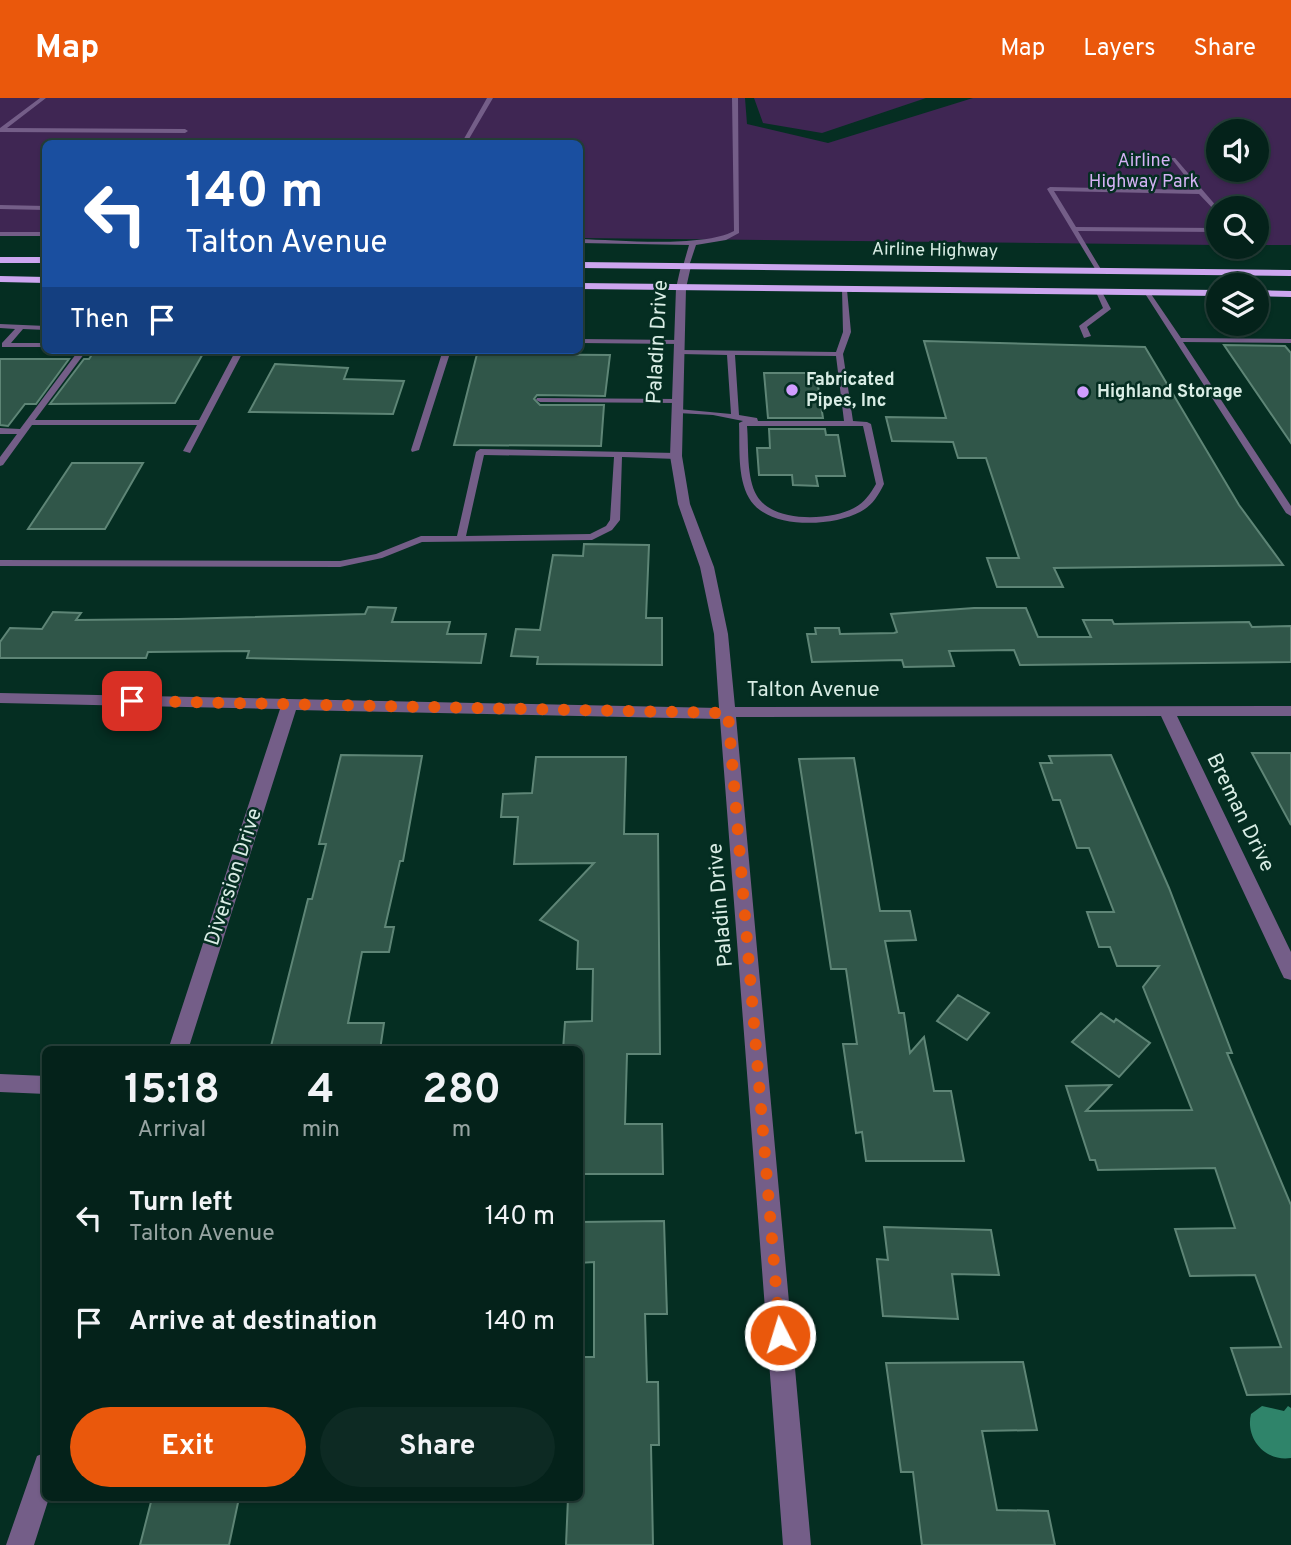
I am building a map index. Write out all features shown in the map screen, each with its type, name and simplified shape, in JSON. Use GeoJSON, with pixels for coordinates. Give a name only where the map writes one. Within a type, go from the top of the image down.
{"type":"FeatureCollection","features":[{"type":"Feature","properties":{"kind":"highway"},"geometry":{"type":"LineString","coordinates":[[0,260],[42,260]]}},
{"type":"Feature","properties":{"kind":"highway","name":"Airline Highway"},"geometry":{"type":"LineString","coordinates":[[583,265],[1291,273]]}},
{"type":"Feature","properties":{"kind":"highway"},"geometry":{"type":"LineString","coordinates":[[1099,271],[1112,292]]}},
{"type":"Feature","properties":{"kind":"highway"},"geometry":{"type":"LineString","coordinates":[[0,279],[42,280]]}},
{"type":"Feature","properties":{"kind":"highway","name":"Airline Highway"},"geometry":{"type":"LineString","coordinates":[[583,286],[1206,293]]}},
{"type":"Feature","properties":{"kind":"highway"},"geometry":{"type":"LineString","coordinates":[[1269,293],[1291,294]]}},
{"type":"Feature","properties":{"kind":"street","name":"Paladin Drive"},"geometry":{"type":"LineString","coordinates":[[686,266],[681,288],[676,456],[684,504],[716,600],[728,713],[797,1545]]}},
{"type":"Feature","properties":{"kind":"street","name":"Talton Avenue"},"geometry":{"type":"LineString","coordinates":[[0,698],[728,713],[1291,711]]}},
{"type":"Feature","properties":{"kind":"street","name":"Diversion Drive"},"geometry":{"type":"LineString","coordinates":[[179,1046],[290,704]]}},
{"type":"Feature","properties":{"kind":"street","name":"Breman Drive"},"geometry":{"type":"LineString","coordinates":[[1166,710],[1291,972]]}},
{"type":"Feature","properties":{"kind":"street"},"geometry":{"type":"LineString","coordinates":[[0,1083],[42,1085]]}},
{"type":"Feature","properties":{"kind":"street"},"geometry":{"type":"LineString","coordinates":[[20,1545],[42,1477]]}},
{"type":"Feature","properties":{"kind":"lane"},"geometry":{"type":"LineString","coordinates":[[1,130],[43,98]]}},
{"type":"Feature","properties":{"kind":"lane"},"geometry":{"type":"LineString","coordinates":[[465,140],[490,98]]}},
{"type":"Feature","properties":{"kind":"lane"},"geometry":{"type":"LineString","coordinates":[[583,242],[693,243],[724,239],[737,232],[735,98]]}},
{"type":"Feature","properties":{"kind":"lane"},"geometry":{"type":"LineString","coordinates":[[1,130],[185,131]]}},
{"type":"Feature","properties":{"kind":"lane"},"geometry":{"type":"LineString","coordinates":[[1173,159],[1206,197]]}},
{"type":"Feature","properties":{"kind":"lane"},"geometry":{"type":"LineString","coordinates":[[1099,271],[1050,189],[1201,191]]}},
{"type":"Feature","properties":{"kind":"lane"},"geometry":{"type":"LineString","coordinates":[[0,207],[42,208]]}},
{"type":"Feature","properties":{"kind":"lane"},"geometry":{"type":"LineString","coordinates":[[1074,229],[1206,230]]}},
{"type":"Feature","properties":{"kind":"lane"},"geometry":{"type":"LineString","coordinates":[[0,234],[42,234]]}},
{"type":"Feature","properties":{"kind":"lane"},"geometry":{"type":"LineString","coordinates":[[686,266],[693,243]]}},
{"type":"Feature","properties":{"kind":"lane"},"geometry":{"type":"LineString","coordinates":[[844,289],[847,332],[839,354],[849,424]]}},
{"type":"Feature","properties":{"kind":"lane"},"geometry":{"type":"LineString","coordinates":[[1087,336],[1083,326],[1107,309],[1099,292]]}},
{"type":"Feature","properties":{"kind":"lane"},"geometry":{"type":"LineString","coordinates":[[1147,292],[1291,513]]}},
{"type":"Feature","properties":{"kind":"lane"},"geometry":{"type":"LineString","coordinates":[[0,326],[42,328]]}},
{"type":"Feature","properties":{"kind":"lane"},"geometry":{"type":"LineString","coordinates":[[20,328],[5,345],[42,345]]}},
{"type":"Feature","properties":{"kind":"lane"},"geometry":{"type":"LineString","coordinates":[[1178,340],[1291,341]]}},
{"type":"Feature","properties":{"kind":"lane"},"geometry":{"type":"LineString","coordinates":[[583,341],[731,352],[839,354]]}},
{"type":"Feature","properties":{"kind":"lane"},"geometry":{"type":"LineString","coordinates":[[731,352],[735,417]]}},
{"type":"Feature","properties":{"kind":"lane"},"geometry":{"type":"LineString","coordinates":[[0,463],[80,354]]}},
{"type":"Feature","properties":{"kind":"lane"},"geometry":{"type":"LineString","coordinates":[[187,451],[238,354]]}},
{"type":"Feature","properties":{"kind":"lane"},"geometry":{"type":"LineString","coordinates":[[415,450],[446,354]]}},
{"type":"Feature","properties":{"kind":"lane"},"geometry":{"type":"LineString","coordinates":[[540,400],[678,406],[771,423]]}},
{"type":"Feature","properties":{"kind":"lane"},"geometry":{"type":"LineString","coordinates":[[29,423],[203,422]]}},
{"type":"Feature","properties":{"kind":"lane"},"geometry":{"type":"LineString","coordinates":[[743,423],[849,424],[867,424],[880,484],[878,491],[861,511],[831,519],[808,520],[785,517],[755,501],[749,483],[743,423]]}},
{"type":"Feature","properties":{"kind":"lane"},"geometry":{"type":"LineString","coordinates":[[0,432],[23,432]]}},
{"type":"Feature","properties":{"kind":"lane"},"geometry":{"type":"LineString","coordinates":[[461,538],[480,452],[676,456]]}},
{"type":"Feature","properties":{"kind":"lane"},"geometry":{"type":"LineString","coordinates":[[0,563],[340,564],[379,556],[421,539],[579,538],[601,533],[615,520],[618,454]]}},
{"type":"Feature","properties":{"kind":"green space","name":"Airline Highway Park"},"geometry":{"type":"Polygon","coordinates":[[[0,98],[745,98],[747,124],[828,143],[973,98],[1291,98],[1291,245],[1269,245],[1269,196],[1206,196],[1206,245],[583,238],[583,140],[42,140],[42,233],[0,232],[0,98]]]}},
{"type":"Feature","properties":{"kind":"green space"},"geometry":{"type":"Polygon","coordinates":[[[754,98],[926,98],[822,133],[763,123],[754,98]]]}},
{"type":"Feature","properties":{"kind":"shaded area"},"geometry":{"type":"Polygon","coordinates":[[[1262,1406],[1284,1411],[1288,1406],[1291,1408],[1291,1458],[1273,1456],[1254,1440],[1251,1414],[1262,1406]]]}},
{"type":"Feature","properties":{"kind":"building"},"geometry":{"type":"Polygon","coordinates":[[[924,341],[1145,347],[1239,505],[1283,565],[1054,568],[1063,587],[997,587],[987,558],[1019,558],[986,458],[958,458],[953,442],[892,441],[886,417],[946,418],[924,341]]]}},
{"type":"Feature","properties":{"kind":"building"},"geometry":{"type":"Polygon","coordinates":[[[1224,345],[1285,346],[1291,353],[1291,443],[1224,345]]]}},
{"type":"Feature","properties":{"kind":"building"},"geometry":{"type":"Polygon","coordinates":[[[92,354],[203,354],[175,403],[50,404],[84,359],[89,359],[92,354]]]}},
{"type":"Feature","properties":{"kind":"building"},"geometry":{"type":"Polygon","coordinates":[[[477,354],[610,355],[605,396],[537,395],[534,399],[540,405],[604,405],[601,446],[454,445],[477,354]]]}},
{"type":"Feature","properties":{"kind":"building"},"geometry":{"type":"Polygon","coordinates":[[[0,359],[69,359],[36,404],[25,404],[8,426],[0,425],[0,359]]]}},
{"type":"Feature","properties":{"kind":"building"},"geometry":{"type":"Polygon","coordinates":[[[275,364],[348,368],[344,379],[404,381],[393,414],[249,412],[275,364]]]}},
{"type":"Feature","properties":{"kind":"building","name":"Fabricated Pipes, Inc"},"geometry":{"type":"Polygon","coordinates":[[[764,373],[816,373],[823,418],[768,418],[764,373]]]}},
{"type":"Feature","properties":{"kind":"building"},"geometry":{"type":"Polygon","coordinates":[[[769,429],[825,429],[826,435],[838,435],[845,476],[816,476],[818,486],[793,485],[792,475],[759,475],[757,448],[770,448],[769,429]]]}},
{"type":"Feature","properties":{"kind":"building"},"geometry":{"type":"Polygon","coordinates":[[[72,463],[143,463],[105,529],[28,529],[72,463]]]}},
{"type":"Feature","properties":{"kind":"building"},"geometry":{"type":"Polygon","coordinates":[[[584,544],[649,545],[646,618],[662,618],[662,665],[537,664],[538,657],[511,656],[516,629],[540,630],[553,555],[583,556],[584,544]]]}},
{"type":"Feature","properties":{"kind":"building"},"geometry":{"type":"Polygon","coordinates":[[[368,607],[396,608],[392,622],[450,622],[447,634],[486,634],[481,663],[247,658],[249,651],[148,652],[146,658],[0,658],[0,642],[10,628],[42,629],[53,612],[81,613],[76,620],[178,619],[365,614],[368,607]]]}},
{"type":"Feature","properties":{"kind":"building"},"geometry":{"type":"Polygon","coordinates":[[[974,608],[1026,608],[1038,637],[1091,637],[1083,620],[1112,620],[1114,624],[1249,622],[1252,627],[1291,626],[1291,662],[1020,665],[1014,650],[949,651],[954,666],[904,667],[902,660],[812,662],[807,634],[816,634],[815,628],[839,628],[840,634],[894,633],[897,632],[891,614],[974,608]]]}},
{"type":"Feature","properties":{"kind":"building"},"geometry":{"type":"Polygon","coordinates":[[[1252,753],[1291,753],[1291,825],[1252,753]]]}},
{"type":"Feature","properties":{"kind":"building"},"geometry":{"type":"Polygon","coordinates":[[[341,755],[422,756],[403,861],[400,861],[385,927],[394,927],[389,952],[362,952],[348,1023],[384,1023],[381,1046],[271,1046],[308,899],[312,899],[326,844],[319,844],[341,755]]]}},
{"type":"Feature","properties":{"kind":"building"},"geometry":{"type":"Polygon","coordinates":[[[1111,755],[1169,888],[1232,1053],[1227,1053],[1291,1205],[1291,1394],[1247,1395],[1231,1348],[1281,1347],[1255,1275],[1190,1276],[1175,1229],[1235,1228],[1215,1168],[1098,1170],[1095,1160],[1090,1160],[1066,1086],[1111,1085],[1086,1111],[1192,1110],[1143,987],[1159,966],[1117,966],[1110,947],[1099,947],[1087,912],[1114,912],[1089,848],[1077,848],[1060,800],[1053,800],[1040,763],[1052,763],[1049,756],[1111,755]]]}},
{"type":"Feature","properties":{"kind":"building"},"geometry":{"type":"Polygon","coordinates":[[[536,757],[626,757],[624,834],[658,834],[660,1054],[627,1054],[625,1124],[662,1124],[663,1174],[583,1174],[583,1046],[563,1046],[565,1022],[592,1021],[593,969],[577,969],[578,941],[540,920],[594,863],[514,864],[518,817],[501,817],[503,794],[532,793],[536,757]]]}},
{"type":"Feature","properties":{"kind":"building"},"geometry":{"type":"Polygon","coordinates":[[[854,758],[880,911],[910,911],[916,940],[885,941],[899,1013],[904,1013],[910,1053],[924,1037],[934,1091],[951,1091],[964,1161],[866,1161],[862,1132],[856,1133],[843,1044],[857,1044],[846,969],[831,969],[799,759],[854,758]]]}},
{"type":"Feature","properties":{"kind":"building"},"geometry":{"type":"Polygon","coordinates":[[[958,995],[989,1013],[967,1040],[937,1021],[958,995]]]}},
{"type":"Feature","properties":{"kind":"building"},"geometry":{"type":"Polygon","coordinates":[[[1101,1013],[1114,1022],[1116,1019],[1150,1043],[1119,1077],[1072,1042],[1101,1013]]]}},
{"type":"Feature","properties":{"kind":"building"},"geometry":{"type":"Polygon","coordinates":[[[664,1221],[667,1314],[645,1314],[647,1382],[658,1382],[659,1445],[651,1445],[653,1545],[566,1545],[568,1501],[583,1501],[583,1357],[594,1357],[594,1262],[583,1263],[583,1222],[664,1221]]]}},
{"type":"Feature","properties":{"kind":"building"},"geometry":{"type":"Polygon","coordinates":[[[884,1227],[991,1230],[999,1275],[952,1274],[958,1319],[883,1316],[877,1259],[888,1260],[884,1227]]]}},
{"type":"Feature","properties":{"kind":"building"},"geometry":{"type":"Polygon","coordinates":[[[1023,1362],[1037,1430],[982,1431],[997,1510],[1048,1511],[1055,1545],[922,1545],[913,1472],[901,1472],[886,1363],[1023,1362]]]}},
{"type":"Feature","properties":{"kind":"building"},"geometry":{"type":"Polygon","coordinates":[[[151,1501],[238,1501],[229,1545],[140,1545],[151,1501]]]}},
{"type":"Feature","properties":{"kind":"place","name":"Fabricated Pipes, Inc"},"geometry":{"type":"Point","coordinates":[792,390]}},
{"type":"Feature","properties":{"kind":"place","name":"Highland Storage"},"geometry":{"type":"Point","coordinates":[1083,392]}},
{"type":"Feature","properties":{"kind":"route"},"geometry":{"type":"LineString","coordinates":[[132,701],[728,713],[780,1335]]}}]}
